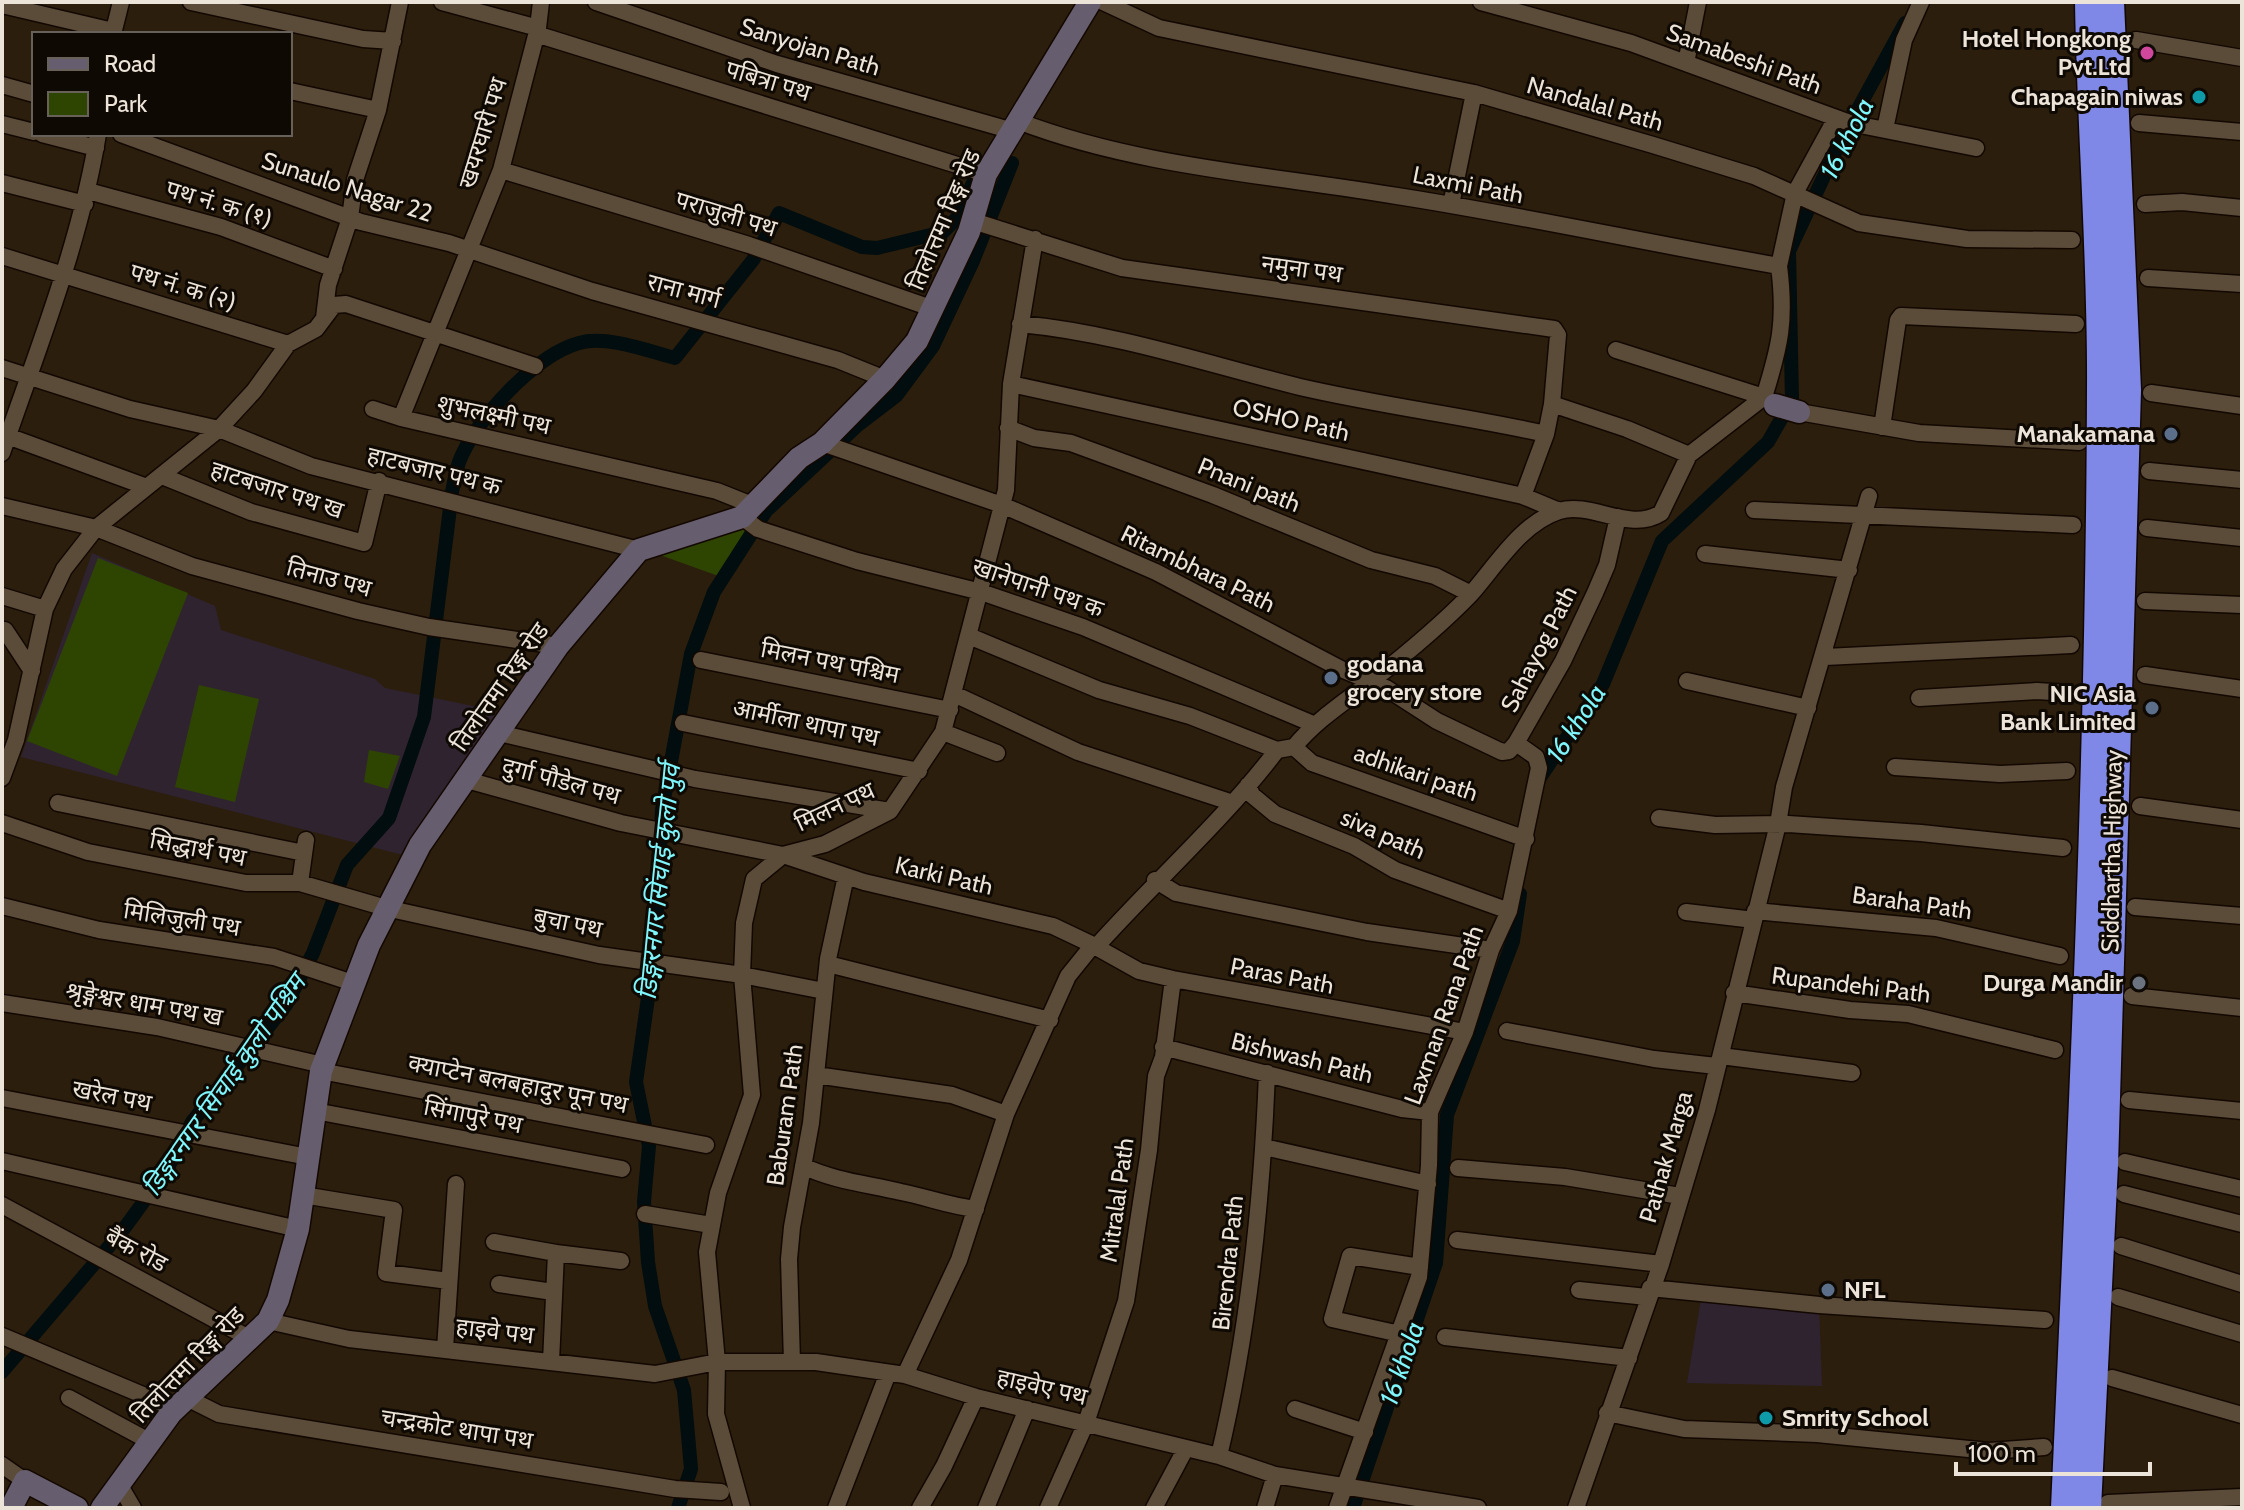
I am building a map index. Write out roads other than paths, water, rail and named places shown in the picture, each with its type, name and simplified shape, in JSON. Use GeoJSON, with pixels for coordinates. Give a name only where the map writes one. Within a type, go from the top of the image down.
{"type":"FeatureCollection","features":[{"type":"Feature","properties":{"kind":"highway","name":"Siddhartha Highway"},"geometry":{"type":"LineString","coordinates":[[2065,1508],[2088,1001],[2097,679],[2101,391],[2089,2]]}},
{"type":"Feature","properties":{"kind":"highway","name":"Siddhartha Highway"},"geometry":{"type":"LineString","coordinates":[[2098,1506],[2104,1165],[2126,405],[2110,2]]}},
{"type":"Feature","properties":{"kind":"street"},"geometry":{"type":"LineString","coordinates":[[2,5],[113,32],[121,2]]}},
{"type":"Feature","properties":{"kind":"street"},"geometry":{"type":"LineString","coordinates":[[191,2],[334,33],[393,41]]}},
{"type":"Feature","properties":{"kind":"street"},"geometry":{"type":"LineString","coordinates":[[324,318],[334,269],[350,218],[355,180],[378,110],[400,2]]}},
{"type":"Feature","properties":{"kind":"street","name":"पबित्रा पथ"},"geometry":{"type":"LineString","coordinates":[[442,2],[986,174]]}},
{"type":"Feature","properties":{"kind":"street","name":"खयरघारी पथ"},"geometry":{"type":"LineString","coordinates":[[470,250],[501,170],[537,31],[541,2]]}},
{"type":"Feature","properties":{"kind":"street","name":"Sanyojan Path"},"geometry":{"type":"LineString","coordinates":[[596,2],[777,64],[1015,126]]}},
{"type":"Feature","properties":{"kind":"street","name":"तिलोत्तमा रिङ्ग रोड"},"geometry":{"type":"LineString","coordinates":[[102,1508],[149,1441],[247,1337],[268,1321],[278,1300],[298,1229],[322,1068],[353,983],[386,908],[420,845],[558,646],[639,550],[751,517],[799,458],[822,443],[885,379],[917,341],[974,221],[986,174],[1090,2]]}},
{"type":"Feature","properties":{"kind":"street","name":"Nandalal Path"},"geometry":{"type":"LineString","coordinates":[[1103,2],[1159,28],[1474,93],[1754,176],[1859,223],[1967,239],[2072,240]]}},
{"type":"Feature","properties":{"kind":"street","name":"Samabeshi Path"},"geometry":{"type":"LineString","coordinates":[[1481,2],[1631,43],[1843,120],[1976,148]]}},
{"type":"Feature","properties":{"kind":"street"},"geometry":{"type":"LineString","coordinates":[[1686,63],[1698,2]]}},
{"type":"Feature","properties":{"kind":"street"},"geometry":{"type":"LineString","coordinates":[[1885,129],[1904,40],[1921,2]]}},
{"type":"Feature","properties":{"kind":"street"},"geometry":{"type":"LineString","coordinates":[[2136,40],[2242,58]]}},
{"type":"Feature","properties":{"kind":"street"},"geometry":{"type":"LineString","coordinates":[[2,85],[32,93]]}},
{"type":"Feature","properties":{"kind":"street"},"geometry":{"type":"LineString","coordinates":[[292,91],[378,110]]}},
{"type":"Feature","properties":{"kind":"street"},"geometry":{"type":"LineString","coordinates":[[1451,205],[1474,93]]}},
{"type":"Feature","properties":{"kind":"street"},"geometry":{"type":"LineString","coordinates":[[1523,496],[1546,434],[1552,404],[1627,429],[1689,455],[1770,401],[1782,340],[1783,298],[1779,266],[1795,193],[1843,120]]}},
{"type":"Feature","properties":{"kind":"street"},"geometry":{"type":"LineString","coordinates":[[2139,123],[2242,132]]}},
{"type":"Feature","properties":{"kind":"street"},"geometry":{"type":"LineString","coordinates":[[2,124],[32,132]]}},
{"type":"Feature","properties":{"kind":"street","name":"Laxmi Path"},"geometry":{"type":"LineString","coordinates":[[1015,126],[1113,150],[1451,205],[1779,266]]}},
{"type":"Feature","properties":{"kind":"street"},"geometry":{"type":"LineString","coordinates":[[2,453],[5,435],[64,276],[87,197],[97,141],[58,136]]}},
{"type":"Feature","properties":{"kind":"street","name":"Sunaulo Nagar 22"},"geometry":{"type":"LineString","coordinates":[[126,136],[350,218],[470,250]]}},
{"type":"Feature","properties":{"kind":"street","name":"पराजुली पथ"},"geometry":{"type":"LineString","coordinates":[[501,170],[749,245],[934,309]]}},
{"type":"Feature","properties":{"kind":"street","name":"पथ नं. क (१)"},"geometry":{"type":"LineString","coordinates":[[2,183],[87,197],[221,227],[334,269]]}},
{"type":"Feature","properties":{"kind":"street"},"geometry":{"type":"LineString","coordinates":[[2145,204],[2182,202],[2242,208]]}},
{"type":"Feature","properties":{"kind":"street","name":"नमुना पथ"},"geometry":{"type":"LineString","coordinates":[[974,221],[1122,268],[1554,329],[1558,335],[1552,404]]}},
{"type":"Feature","properties":{"kind":"street","name":"मिलन पथ"},"geometry":{"type":"LineString","coordinates":[[742,1508],[716,1414],[717,1362],[707,1252],[711,1225],[752,1095],[742,975],[744,923],[754,879],[783,855],[825,844],[890,811],[943,732],[1002,505],[1010,457],[1011,384],[1035,239]]}},
{"type":"Feature","properties":{"kind":"street","name":"राना मार्ग"},"geometry":{"type":"LineString","coordinates":[[470,250],[592,291],[838,360],[885,379]]}},
{"type":"Feature","properties":{"kind":"street","name":"शुभलक्ष्मी पथ"},"geometry":{"type":"LineString","coordinates":[[470,250],[401,418],[717,491],[751,517]]}},
{"type":"Feature","properties":{"kind":"street","name":"पथ नं. क (२)"},"geometry":{"type":"LineString","coordinates":[[2,256],[288,344]]}},
{"type":"Feature","properties":{"kind":"street"},"geometry":{"type":"LineString","coordinates":[[2148,278],[2242,284]]}},
{"type":"Feature","properties":{"kind":"street"},"geometry":{"type":"LineString","coordinates":[[2,778],[16,740],[45,609],[64,569],[96,528],[144,486],[162,476],[219,429],[254,391],[288,344],[316,329],[334,305],[346,304],[535,366]]}},
{"type":"Feature","properties":{"kind":"street"},"geometry":{"type":"LineString","coordinates":[[1882,427],[1901,316],[2076,324]]}},
{"type":"Feature","properties":{"kind":"street"},"geometry":{"type":"LineString","coordinates":[[1020,324],[1062,328],[1167,350],[1299,386],[1546,434]]}},
{"type":"Feature","properties":{"kind":"street"},"geometry":{"type":"LineString","coordinates":[[1616,350],[1799,412],[1919,433],[2079,442]]}},
{"type":"Feature","properties":{"kind":"street","name":"हाटबजार पथ क"},"geometry":{"type":"LineString","coordinates":[[2,368],[130,409],[219,429],[311,466],[639,550]]}},
{"type":"Feature","properties":{"kind":"street","name":"OSHO Path"},"geometry":{"type":"LineString","coordinates":[[1011,384],[1523,496],[1559,511],[1579,510],[1638,520],[1661,513],[1689,455]]}},
{"type":"Feature","properties":{"kind":"street"},"geometry":{"type":"LineString","coordinates":[[2151,393],[2242,406]]}},
{"type":"Feature","properties":{"kind":"street"},"geometry":{"type":"LineString","coordinates":[[373,409],[401,418]]}},
{"type":"Feature","properties":{"kind":"street","name":"Pnani path"},"geometry":{"type":"LineString","coordinates":[[1008,428],[1034,438],[1071,443],[1213,495],[1371,560],[1435,576],[1471,594]]}},
{"type":"Feature","properties":{"kind":"street"},"geometry":{"type":"LineString","coordinates":[[5,435],[144,486]]}},
{"type":"Feature","properties":{"kind":"street","name":"Ritambhara Path"},"geometry":{"type":"LineString","coordinates":[[822,443],[1002,505],[1156,572],[1422,708],[1437,721],[1502,752],[1509,751],[1516,743]]}},
{"type":"Feature","properties":{"kind":"street"},"geometry":{"type":"LineString","coordinates":[[2149,471],[2242,480]]}},
{"type":"Feature","properties":{"kind":"street","name":"हाटबजार पथ ख"},"geometry":{"type":"LineString","coordinates":[[162,476],[251,512],[364,543],[379,481]]}},
{"type":"Feature","properties":{"kind":"street","name":"Pathak Marga"},"geometry":{"type":"LineString","coordinates":[[1576,1508],[1661,1264],[1719,1061],[1808,708],[1869,496]]}},
{"type":"Feature","properties":{"kind":"street","name":"तिनाउ पथ"},"geometry":{"type":"LineString","coordinates":[[2,506],[96,528],[192,566],[434,628],[558,646]]}},
{"type":"Feature","properties":{"kind":"street"},"geometry":{"type":"LineString","coordinates":[[1754,510],[2073,525]]}},
{"type":"Feature","properties":{"kind":"street"},"geometry":{"type":"LineString","coordinates":[[969,636],[1099,690],[1190,716],[1277,750],[1294,747],[1313,724],[1442,623],[1528,529],[1559,511]]}},
{"type":"Feature","properties":{"kind":"street","name":"खानेपानी पथ क"},"geometry":{"type":"LineString","coordinates":[[751,517],[857,561],[981,592],[1083,627],[1313,724]]}},
{"type":"Feature","properties":{"kind":"street","name":"Sahayog Path"},"geometry":{"type":"LineString","coordinates":[[1526,839],[1539,768],[1536,757],[1516,743],[1563,661],[1595,593],[1607,565],[1618,517]]}},
{"type":"Feature","properties":{"kind":"street"},"geometry":{"type":"LineString","coordinates":[[2147,528],[2242,538]]}},
{"type":"Feature","properties":{"kind":"street"},"geometry":{"type":"LineString","coordinates":[[1705,554],[1849,570]]}},
{"type":"Feature","properties":{"kind":"street"},"geometry":{"type":"LineString","coordinates":[[2,596],[45,609]]}},
{"type":"Feature","properties":{"kind":"street"},"geometry":{"type":"LineString","coordinates":[[2145,601],[2242,605]]}},
{"type":"Feature","properties":{"kind":"street"},"geometry":{"type":"LineString","coordinates":[[5,630],[32,671]]}},
{"type":"Feature","properties":{"kind":"street"},"geometry":{"type":"LineString","coordinates":[[1825,657],[2071,645]]}},
{"type":"Feature","properties":{"kind":"street","name":"मिलन पथ पश्चिम"},"geometry":{"type":"LineString","coordinates":[[701,660],[952,702],[1078,752],[1233,803]]}},
{"type":"Feature","properties":{"kind":"street"},"geometry":{"type":"LineString","coordinates":[[2145,675],[2242,689]]}},
{"type":"Feature","properties":{"kind":"street"},"geometry":{"type":"LineString","coordinates":[[1687,681],[1808,708]]}},
{"type":"Feature","properties":{"kind":"street"},"geometry":{"type":"LineString","coordinates":[[1919,698],[2037,691],[2068,693]]}},
{"type":"Feature","properties":{"kind":"street","name":"आर्मीला थापा पथ"},"geometry":{"type":"LineString","coordinates":[[683,723],[919,771]]}},
{"type":"Feature","properties":{"kind":"street"},"geometry":{"type":"LineString","coordinates":[[943,732],[997,753]]}},
{"type":"Feature","properties":{"kind":"street"},"geometry":{"type":"LineString","coordinates":[[499,733],[669,773],[890,811]]}},
{"type":"Feature","properties":{"kind":"street","name":"adhikari path"},"geometry":{"type":"LineString","coordinates":[[1294,747],[1312,763],[1526,839]]}},
{"type":"Feature","properties":{"kind":"street"},"geometry":{"type":"LineString","coordinates":[[836,1508],[897,1374],[959,1260],[1006,1114],[1068,976],[1155,880],[1233,803],[1277,750]]}},
{"type":"Feature","properties":{"kind":"street"},"geometry":{"type":"LineString","coordinates":[[1895,767],[2000,774],[2067,771]]}},
{"type":"Feature","properties":{"kind":"street","name":"दुर्गा पौडेल पथ"},"geometry":{"type":"LineString","coordinates":[[467,780],[634,825],[783,855]]}},
{"type":"Feature","properties":{"kind":"street","name":"siva path"},"geometry":{"type":"LineString","coordinates":[[1248,785],[1252,795],[1275,814],[1354,846],[1395,870],[1509,911]]}},
{"type":"Feature","properties":{"kind":"street","name":"सिद्धार्थ पथ"},"geometry":{"type":"LineString","coordinates":[[58,803],[305,847],[305,884]]}},
{"type":"Feature","properties":{"kind":"street"},"geometry":{"type":"LineString","coordinates":[[2140,806],[2242,820]]}},
{"type":"Feature","properties":{"kind":"street"},"geometry":{"type":"LineString","coordinates":[[1659,818],[1715,825],[1782,820],[2063,848]]}},
{"type":"Feature","properties":{"kind":"street","name":"सिद्धार्थ पथ"},"geometry":{"type":"LineString","coordinates":[[2,823],[117,858],[246,883],[305,884],[386,908]]}},
{"type":"Feature","properties":{"kind":"street","name":"Laxman Rana Path"},"geometry":{"type":"LineString","coordinates":[[1337,1508],[1348,1486],[1420,1267],[1428,1184],[1430,1112],[1465,1032],[1491,950],[1509,911],[1526,839]]}},
{"type":"Feature","properties":{"kind":"street","name":"Karki Path"},"geometry":{"type":"LineString","coordinates":[[783,855],[846,876],[1053,926],[1095,946]]}},
{"type":"Feature","properties":{"kind":"street","name":"Baburam Path"},"geometry":{"type":"LineString","coordinates":[[792,1362],[789,1259],[835,915],[846,876]]}},
{"type":"Feature","properties":{"kind":"street"},"geometry":{"type":"LineString","coordinates":[[1155,880],[1176,893],[1367,932],[1491,950]]}},
{"type":"Feature","properties":{"kind":"street","name":"मिलिजुली पथ"},"geometry":{"type":"LineString","coordinates":[[2,906],[99,930],[274,957],[353,983]]}},
{"type":"Feature","properties":{"kind":"street"},"geometry":{"type":"LineString","coordinates":[[2135,907],[2242,916]]}},
{"type":"Feature","properties":{"kind":"street","name":"बुचा पथ"},"geometry":{"type":"LineString","coordinates":[[386,908],[599,955],[742,975],[824,991]]}},
{"type":"Feature","properties":{"kind":"street","name":"Baraha Path"},"geometry":{"type":"LineString","coordinates":[[1686,912],[1936,928],[2060,956]]}},
{"type":"Feature","properties":{"kind":"street","name":"Paras Path"},"geometry":{"type":"LineString","coordinates":[[1095,946],[1139,971],[1173,979],[1465,1032]]}},
{"type":"Feature","properties":{"kind":"street"},"geometry":{"type":"LineString","coordinates":[[828,964],[1050,1020]]}},
{"type":"Feature","properties":{"kind":"street","name":"Mitralal Path"},"geometry":{"type":"LineString","coordinates":[[1048,1508],[1086,1423],[1126,1301],[1149,1150],[1154,1087],[1173,979]]}},
{"type":"Feature","properties":{"kind":"street","name":"Rupandehi Path"},"geometry":{"type":"LineString","coordinates":[[1734,993],[1850,1010],[1908,1014],[2055,1050]]}},
{"type":"Feature","properties":{"kind":"street"},"geometry":{"type":"LineString","coordinates":[[2132,996],[2242,1008]]}},
{"type":"Feature","properties":{"kind":"street","name":"श्रृङ्गेश्वर धाम पथ ख"},"geometry":{"type":"LineString","coordinates":[[2,1003],[157,1027],[322,1068]]}},
{"type":"Feature","properties":{"kind":"street"},"geometry":{"type":"LineString","coordinates":[[1507,1031],[1654,1059],[1719,1061],[1852,1073]]}},
{"type":"Feature","properties":{"kind":"street","name":"Bishwash Path"},"geometry":{"type":"LineString","coordinates":[[1163,1047],[1402,1109],[1430,1112]]}},
{"type":"Feature","properties":{"kind":"street","name":"क्याप्टेन बलबहादुर पून पथ"},"geometry":{"type":"LineString","coordinates":[[322,1068],[706,1145]]}},
{"type":"Feature","properties":{"kind":"street","name":"Birendra Path"},"geometry":{"type":"LineString","coordinates":[[1219,1456],[1242,1354],[1264,1147],[1267,1073]]}},
{"type":"Feature","properties":{"kind":"street"},"geometry":{"type":"LineString","coordinates":[[816,1075],[952,1095],[1006,1114]]}},
{"type":"Feature","properties":{"kind":"street","name":"खरेल पथ"},"geometry":{"type":"LineString","coordinates":[[2,1098],[308,1157]]}},
{"type":"Feature","properties":{"kind":"street"},"geometry":{"type":"LineString","coordinates":[[2129,1100],[2242,1111]]}},
{"type":"Feature","properties":{"kind":"street","name":"सिंगापुरे पथ"},"geometry":{"type":"LineString","coordinates":[[315,1111],[622,1169]]}},
{"type":"Feature","properties":{"kind":"street"},"geometry":{"type":"LineString","coordinates":[[1264,1147],[1428,1184]]}},
{"type":"Feature","properties":{"kind":"street"},"geometry":{"type":"LineString","coordinates":[[2,1161],[298,1229]]}},
{"type":"Feature","properties":{"kind":"street"},"geometry":{"type":"LineString","coordinates":[[2125,1162],[2242,1189]]}},
{"type":"Feature","properties":{"kind":"street"},"geometry":{"type":"LineString","coordinates":[[803,1166],[834,1179],[907,1193],[945,1205],[976,1209]]}},
{"type":"Feature","properties":{"kind":"street"},"geometry":{"type":"LineString","coordinates":[[1458,1168],[1565,1177],[1680,1196]]}},
{"type":"Feature","properties":{"kind":"street"},"geometry":{"type":"LineString","coordinates":[[445,1349],[456,1184]]}},
{"type":"Feature","properties":{"kind":"street"},"geometry":{"type":"LineString","coordinates":[[2124,1194],[2242,1224]]}},
{"type":"Feature","properties":{"kind":"street"},"geometry":{"type":"LineString","coordinates":[[303,1195],[394,1210],[386,1273],[449,1281]]}},
{"type":"Feature","properties":{"kind":"street","name":"बैंक रोड"},"geometry":{"type":"LineString","coordinates":[[2,1205],[247,1337]]}},
{"type":"Feature","properties":{"kind":"street"},"geometry":{"type":"LineString","coordinates":[[645,1214],[711,1225]]}},
{"type":"Feature","properties":{"kind":"street"},"geometry":{"type":"LineString","coordinates":[[1457,1240],[1661,1264]]}},
{"type":"Feature","properties":{"kind":"street"},"geometry":{"type":"LineString","coordinates":[[494,1242],[621,1261]]}},
{"type":"Feature","properties":{"kind":"street"},"geometry":{"type":"LineString","coordinates":[[2121,1246],[2242,1284]]}},
{"type":"Feature","properties":{"kind":"street"},"geometry":{"type":"LineString","coordinates":[[551,1362],[556,1253]]}},
{"type":"Feature","properties":{"kind":"street"},"geometry":{"type":"LineString","coordinates":[[1400,1334],[1332,1319],[1350,1256],[1420,1267]]}},
{"type":"Feature","properties":{"kind":"street"},"geometry":{"type":"LineString","coordinates":[[499,1284],[553,1292]]}},
{"type":"Feature","properties":{"kind":"street"},"geometry":{"type":"LineString","coordinates":[[1579,1290],[2045,1320]]}},
{"type":"Feature","properties":{"kind":"street"},"geometry":{"type":"LineString","coordinates":[[2118,1297],[2242,1334]]}},
{"type":"Feature","properties":{"kind":"street","name":"हाइवे पथ"},"geometry":{"type":"LineString","coordinates":[[268,1321],[349,1339],[655,1374],[717,1362]]}},
{"type":"Feature","properties":{"kind":"street","name":"चन्द्रकोट थापा पथ"},"geometry":{"type":"LineString","coordinates":[[2,1336],[182,1404],[219,1414],[684,1490],[721,1492]]}},
{"type":"Feature","properties":{"kind":"street"},"geometry":{"type":"LineString","coordinates":[[1445,1337],[1629,1358]]}},
{"type":"Feature","properties":{"kind":"street","name":"हाइवेए पथ"},"geometry":{"type":"LineString","coordinates":[[717,1362],[816,1362],[897,1374],[976,1397],[1219,1456],[1275,1475],[1447,1506],[1478,1508]]}},
{"type":"Feature","properties":{"kind":"street"},"geometry":{"type":"LineString","coordinates":[[2112,1378],[2242,1415]]}},
{"type":"Feature","properties":{"kind":"street"},"geometry":{"type":"LineString","coordinates":[[920,1508],[944,1466],[976,1397]]}},
{"type":"Feature","properties":{"kind":"street"},"geometry":{"type":"LineString","coordinates":[[69,1398],[149,1441]]}},
{"type":"Feature","properties":{"kind":"street"},"geometry":{"type":"LineString","coordinates":[[986,1508],[1027,1409]]}},
{"type":"Feature","properties":{"kind":"street"},"geometry":{"type":"LineString","coordinates":[[1295,1409],[1365,1432]]}},
{"type":"Feature","properties":{"kind":"street"},"geometry":{"type":"LineString","coordinates":[[1607,1413],[1684,1429],[1817,1434],[1989,1451],[2044,1447]]}},
{"type":"Feature","properties":{"kind":"street"},"geometry":{"type":"LineString","coordinates":[[1154,1508],[1186,1448]]}},
{"type":"Feature","properties":{"kind":"street"},"geometry":{"type":"LineString","coordinates":[[2,1465],[25,1481],[77,1508]]}},
{"type":"Feature","properties":{"kind":"street"},"geometry":{"type":"LineString","coordinates":[[1265,1508],[1275,1475]]}},
{"type":"Feature","properties":{"kind":"street"},"geometry":{"type":"LineString","coordinates":[[11,1508],[25,1481]]}},
{"type":"Feature","properties":{"kind":"street"},"geometry":{"type":"LineString","coordinates":[[119,1484],[133,1508]]}},
{"type":"Feature","properties":{"kind":"street"},"geometry":{"type":"LineString","coordinates":[[2098,1506],[2242,1497]]}},
{"type":"Feature","properties":{"kind":"waterway","name":"16 khola"},"geometry":{"type":"LineString","coordinates":[[1537,782],[1603,684],[1662,541],[1768,442],[1792,400],[1789,251],[1841,140],[1905,23]]}},
{"type":"Feature","properties":{"kind":"waterway","name":"डिङ्गरनगर सिंचाई कुलो पुर्व"},"geometry":{"type":"LineString","coordinates":[[678,1508],[691,1469],[684,1390],[655,1306],[648,1262],[644,1202],[649,1146],[636,1082],[655,949],[662,810],[691,654],[714,592],[766,511],[858,425],[896,396],[933,346],[973,261],[1012,163]]}},
{"type":"Feature","properties":{"kind":"waterway","name":"डिङ्गरनगर सिंचाई कुलो पश्चिम"},"geometry":{"type":"LineString","coordinates":[[2,1372],[123,1230],[166,1171],[192,1122],[286,1005],[313,953],[347,865],[389,818],[424,717],[457,469],[467,445],[492,409],[544,361],[579,343],[615,342],[675,358],[753,260],[779,213],[862,247],[877,248],[943,232],[958,217],[980,167]]}},
{"type":"Feature","properties":{"kind":"waterway","name":"16 khola"},"geometry":{"type":"LineString","coordinates":[[1353,1508],[1436,1263],[1447,1115],[1513,941],[1520,894]]}},
{"type":"Feature","properties":{"kind":"place","name":"Hotel Hongkong Pvt.Ltd"},"geometry":{"type":"Point","coordinates":[2147,53]}},
{"type":"Feature","properties":{"kind":"place","name":"Chapagain niwas"},"geometry":{"type":"Point","coordinates":[2199,97]}},
{"type":"Feature","properties":{"kind":"place","name":"Manakamana"},"geometry":{"type":"Point","coordinates":[2171,434]}},
{"type":"Feature","properties":{"kind":"place","name":"godana grocery store"},"geometry":{"type":"Point","coordinates":[1331,678]}},
{"type":"Feature","properties":{"kind":"place","name":"NIC Asia Bank Limited"},"geometry":{"type":"Point","coordinates":[2152,708]}},
{"type":"Feature","properties":{"kind":"place","name":"Durga Mandir"},"geometry":{"type":"Point","coordinates":[2139,983]}},
{"type":"Feature","properties":{"kind":"place","name":"NFL"},"geometry":{"type":"Point","coordinates":[1828,1290]}},
{"type":"Feature","properties":{"kind":"place","name":"Smrity School"},"geometry":{"type":"Point","coordinates":[1766,1418]}}]}
